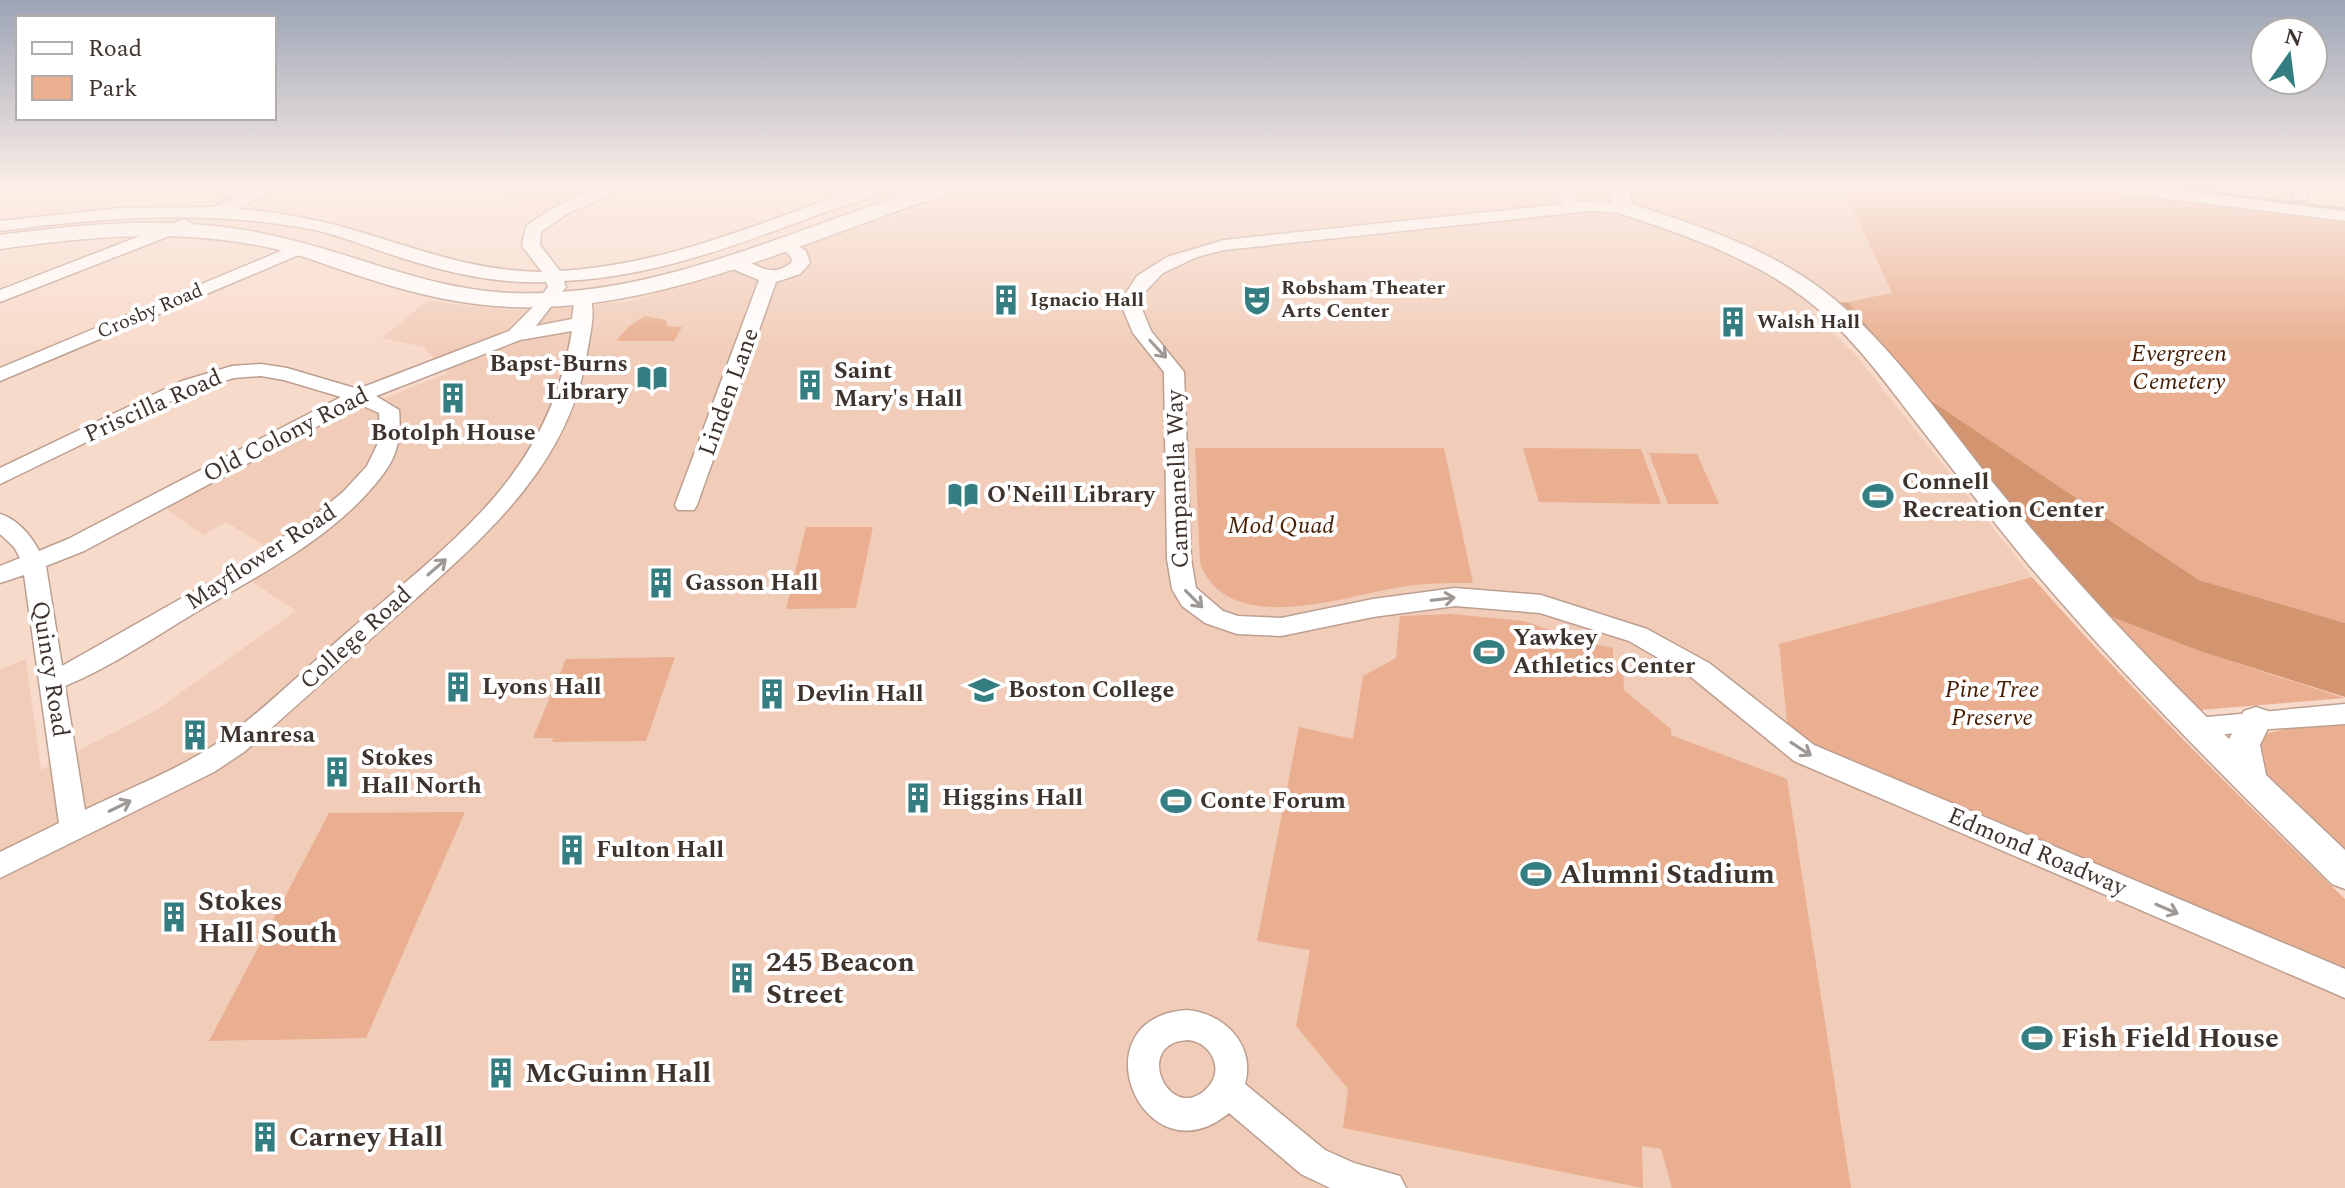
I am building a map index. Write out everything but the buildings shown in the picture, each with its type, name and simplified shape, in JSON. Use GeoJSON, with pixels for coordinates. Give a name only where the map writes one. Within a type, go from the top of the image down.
{"type":"FeatureCollection","features":[{"type":"Feature","properties":{"kind":"main road"},"geometry":{"type":"LineString","coordinates":[[266,240],[300,248],[421,288],[485,298],[553,288],[582,310],[638,288],[794,240]]}},
{"type":"Feature","properties":{"kind":"main road"},"geometry":{"type":"LineString","coordinates":[[1711,240],[1761,263],[1814,294],[1843,318],[1871,347],[2048,568],[2141,672],[2345,873]]}},
{"type":"Feature","properties":{"kind":"main road"},"geometry":{"type":"LineString","coordinates":[[2250,780],[2243,745],[2256,720]]}},
{"type":"Feature","properties":{"kind":"street"},"geometry":{"type":"LineString","coordinates":[[0,296],[144,240]]}},
{"type":"Feature","properties":{"kind":"street"},"geometry":{"type":"LineString","coordinates":[[367,240],[456,268],[511,275],[553,288],[643,265],[717,240]]}},
{"type":"Feature","properties":{"kind":"street"},"geometry":{"type":"LineString","coordinates":[[531,240],[531,246],[553,288]]}},
{"type":"Feature","properties":{"kind":"street","name":"Campanella Way"},"geometry":{"type":"LineString","coordinates":[[1286,240],[1194,251],[1174,257],[1137,288],[1133,314],[1139,329],[1167,359],[1174,372],[1179,559],[1184,589],[1191,600],[1214,617],[1237,625],[1281,627],[1373,608],[1455,597],[1541,604],[1638,635],[1700,670],[1739,702]]}},
{"type":"Feature","properties":{"kind":"street"},"geometry":{"type":"LineString","coordinates":[[734,261],[741,268],[769,277],[799,267],[800,255],[786,243]]}},
{"type":"Feature","properties":{"kind":"street","name":"Crosby Road"},"geometry":{"type":"LineString","coordinates":[[0,375],[300,248]]}},
{"type":"Feature","properties":{"kind":"street","name":"Linden Lane"},"geometry":{"type":"LineString","coordinates":[[686,505],[769,277]]}},
{"type":"Feature","properties":{"kind":"street"},"geometry":{"type":"LineString","coordinates":[[515,335],[553,288]]}},
{"type":"Feature","properties":{"kind":"street","name":"Old Colony Road"},"geometry":{"type":"LineString","coordinates":[[0,575],[76,545],[359,396],[582,310]]}},
{"type":"Feature","properties":{"kind":"street","name":"College Road"},"geometry":{"type":"LineString","coordinates":[[0,866],[204,764],[235,745],[482,527],[512,492],[558,420],[574,377],[582,310]]}},
{"type":"Feature","properties":{"kind":"street","name":"Priscilla Road"},"geometry":{"type":"LineString","coordinates":[[0,477],[189,385],[232,372],[274,371],[359,396]]}},
{"type":"Feature","properties":{"kind":"street","name":"Mayflower Road"},"geometry":{"type":"LineString","coordinates":[[52,681],[98,660],[280,551],[343,504],[382,459],[395,425],[389,410],[359,396]]}},
{"type":"Feature","properties":{"kind":"street","name":"Quincy Road"},"geometry":{"type":"LineString","coordinates":[[0,522],[23,542],[34,563],[74,829]]}},
{"type":"Feature","properties":{"kind":"street","name":"Edmond Roadway"},"geometry":{"type":"LineString","coordinates":[[1739,702],[1804,753],[2345,984]]}},
{"type":"Feature","properties":{"kind":"street"},"geometry":{"type":"LineString","coordinates":[[2197,728],[2256,720],[2345,714]]}},
{"type":"Feature","properties":{"kind":"street"},"geometry":{"type":"LineString","coordinates":[[1227,1090],[1313,1162],[1351,1180],[1388,1188]]}},
{"type":"Feature","properties":{"kind":"shaded area","name":"Boston College"},"geometry":{"type":"Polygon","coordinates":[[[820,240],[1867,240],[1892,294],[1809,309],[1855,354],[2032,577],[1997,585],[2345,974],[2345,1188],[0,1188],[0,669],[26,659],[41,770],[155,711],[296,611],[248,579],[283,557],[226,522],[203,535],[165,508],[331,419],[448,373],[423,347],[382,338],[427,301],[510,310],[632,301],[820,240]]]}},
{"type":"Feature","properties":{"kind":"shaded area"},"geometry":{"type":"Polygon","coordinates":[[[1848,302],[1924,396],[2199,580],[2345,623],[2345,697],[2202,652],[2099,612],[1837,303],[1848,302]]]}},
{"type":"Feature","properties":{"kind":"green space","name":"Evergreen Cemetery"},"geometry":{"type":"Polygon","coordinates":[[[1867,240],[2345,240],[2345,623],[2199,580],[1924,396],[1848,302],[1892,293],[1867,240]]]}},
{"type":"Feature","properties":{"kind":"green space"},"geometry":{"type":"Polygon","coordinates":[[[645,316],[666,320],[667,326],[682,327],[674,341],[616,341],[629,326],[645,316]]]}},
{"type":"Feature","properties":{"kind":"green space","name":"Mod Quad"},"geometry":{"type":"Polygon","coordinates":[[[1195,448],[1444,448],[1473,583],[1409,586],[1288,607],[1260,606],[1235,600],[1214,586],[1200,563],[1195,448]]]}},
{"type":"Feature","properties":{"kind":"green space"},"geometry":{"type":"Polygon","coordinates":[[[1523,448],[1641,449],[1661,504],[1539,502],[1523,448]]]}},
{"type":"Feature","properties":{"kind":"green space"},"geometry":{"type":"Polygon","coordinates":[[[1649,453],[1697,454],[1719,504],[1668,504],[1649,453]]]}},
{"type":"Feature","properties":{"kind":"green space"},"geometry":{"type":"Polygon","coordinates":[[[806,527],[873,527],[856,608],[786,609],[806,527]]]}},
{"type":"Feature","properties":{"kind":"green space","name":"Pine Tree Preserve"},"geometry":{"type":"Polygon","coordinates":[[[2032,577],[2185,741],[2345,899],[2345,974],[1815,750],[1788,733],[1779,644],[2032,577]]]}},
{"type":"Feature","properties":{"kind":"green space"},"geometry":{"type":"Polygon","coordinates":[[[2099,612],[2202,652],[2345,698],[2200,710],[2185,704],[2099,612]]]}},
{"type":"Feature","properties":{"kind":"green space","name":"Alumni Stadium"},"geometry":{"type":"Polygon","coordinates":[[[1452,614],[1523,621],[1613,648],[1613,662],[1623,664],[1624,690],[1671,729],[1671,735],[1787,779],[1851,1188],[1672,1188],[1661,1149],[1642,1146],[1643,1188],[1343,1128],[1348,1089],[1296,1026],[1310,950],[1257,941],[1299,727],[1353,739],[1363,676],[1396,658],[1400,616],[1452,614]]]}},
{"type":"Feature","properties":{"kind":"green space"},"geometry":{"type":"Polygon","coordinates":[[[675,657],[646,741],[552,742],[553,738],[533,738],[566,659],[675,657]]]}},
{"type":"Feature","properties":{"kind":"green space"},"geometry":{"type":"Polygon","coordinates":[[[2345,725],[2345,859],[2266,781],[2256,736],[2290,728],[2345,725]]]}},
{"type":"Feature","properties":{"kind":"green space"},"geometry":{"type":"Polygon","coordinates":[[[465,812],[366,1038],[209,1041],[329,813],[465,812]]]}},
{"type":"Feature","properties":{"kind":"place","name":"Ignacio Hall"},"geometry":{"type":"Point","coordinates":[1006,300]}},
{"type":"Feature","properties":{"kind":"place","name":"Robsham Theater Arts Center"},"geometry":{"type":"Point","coordinates":[1257,300]}},
{"type":"Feature","properties":{"kind":"place","name":"Walsh Hall"},"geometry":{"type":"Point","coordinates":[1733,322]}},
{"type":"Feature","properties":{"kind":"place","name":"Bapst-Burns Library"},"geometry":{"type":"Point","coordinates":[652,378]}},
{"type":"Feature","properties":{"kind":"place","name":"Saint Mary's Hall"},"geometry":{"type":"Point","coordinates":[810,385]}},
{"type":"Feature","properties":{"kind":"place","name":"Botolph House"},"geometry":{"type":"Point","coordinates":[453,398]}},
{"type":"Feature","properties":{"kind":"place","name":"O'Neill Library"},"geometry":{"type":"Point","coordinates":[963,495]}},
{"type":"Feature","properties":{"kind":"place","name":"Connell Recreation Center"},"geometry":{"type":"Point","coordinates":[1878,496]}},
{"type":"Feature","properties":{"kind":"place","name":"Gasson Hall"},"geometry":{"type":"Point","coordinates":[661,583]}},
{"type":"Feature","properties":{"kind":"place","name":"Yawkey Athletics Center"},"geometry":{"type":"Point","coordinates":[1489,652]}},
{"type":"Feature","properties":{"kind":"place","name":"Lyons Hall"},"geometry":{"type":"Point","coordinates":[458,687]}},
{"type":"Feature","properties":{"kind":"place","name":"Boston College"},"geometry":{"type":"Point","coordinates":[984,690]}},
{"type":"Feature","properties":{"kind":"place","name":"Devlin Hall"},"geometry":{"type":"Point","coordinates":[772,694]}},
{"type":"Feature","properties":{"kind":"place","name":"Manresa"},"geometry":{"type":"Point","coordinates":[195,735]}},
{"type":"Feature","properties":{"kind":"place","name":"Stokes Hall North"},"geometry":{"type":"Point","coordinates":[337,772]}},
{"type":"Feature","properties":{"kind":"place","name":"Higgins Hall"},"geometry":{"type":"Point","coordinates":[918,798]}},
{"type":"Feature","properties":{"kind":"place","name":"Conte Forum"},"geometry":{"type":"Point","coordinates":[1176,801]}},
{"type":"Feature","properties":{"kind":"place","name":"Fulton Hall"},"geometry":{"type":"Point","coordinates":[572,850]}},
{"type":"Feature","properties":{"kind":"place","name":"Alumni Stadium"},"geometry":{"type":"Point","coordinates":[1536,874]}},
{"type":"Feature","properties":{"kind":"place","name":"Stokes Hall South"},"geometry":{"type":"Point","coordinates":[174,917]}},
{"type":"Feature","properties":{"kind":"place","name":"245 Beacon Street"},"geometry":{"type":"Point","coordinates":[742,978]}},
{"type":"Feature","properties":{"kind":"place","name":"Fish Field House"},"geometry":{"type":"Point","coordinates":[2037,1038]}},
{"type":"Feature","properties":{"kind":"place","name":"McGuinn Hall"},"geometry":{"type":"Point","coordinates":[501,1073]}},
{"type":"Feature","properties":{"kind":"place","name":"Carney Hall"},"geometry":{"type":"Point","coordinates":[265,1137]}}]}
